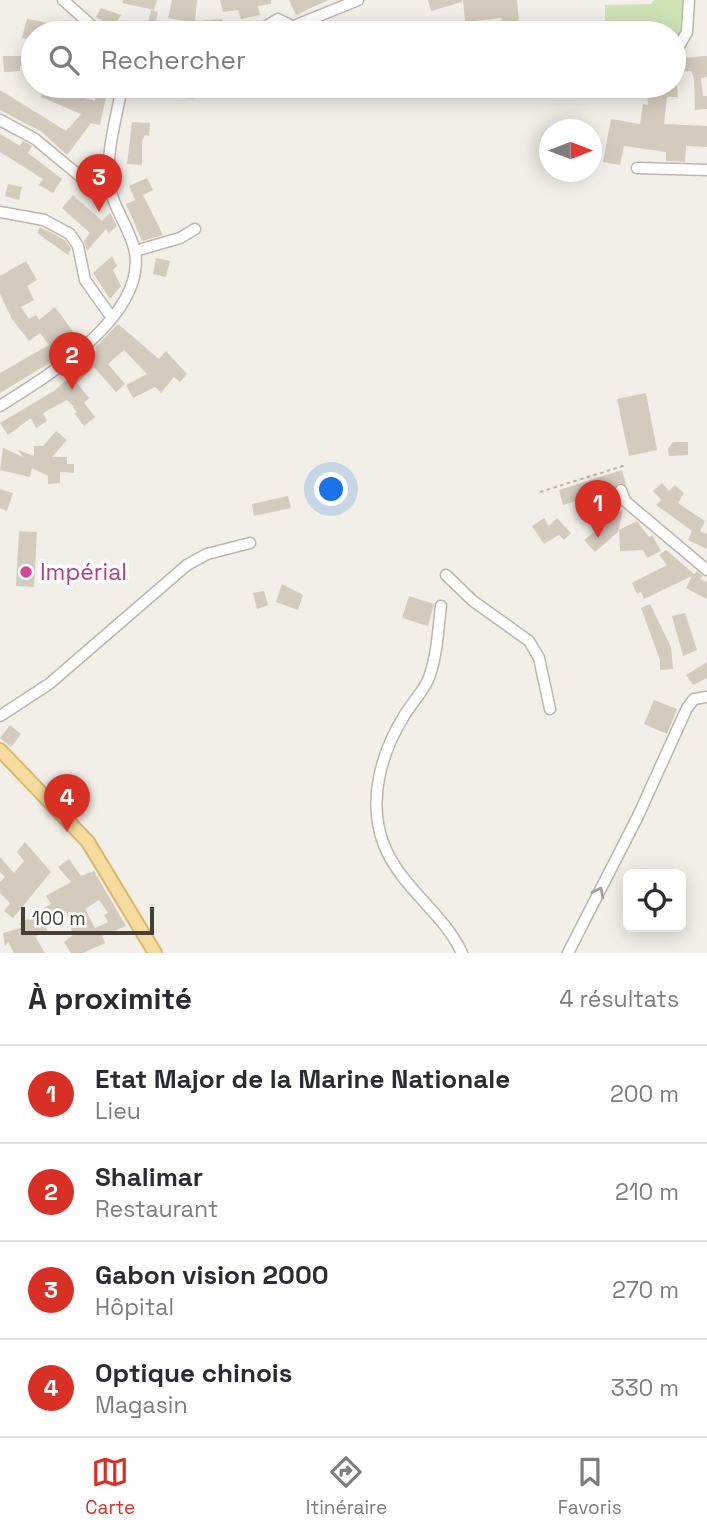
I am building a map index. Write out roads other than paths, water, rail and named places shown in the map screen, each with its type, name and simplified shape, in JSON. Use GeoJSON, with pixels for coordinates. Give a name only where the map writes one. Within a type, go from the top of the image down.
{"type":"FeatureCollection","features":[{"type":"Feature","properties":{"kind":"main road"},"geometry":{"type":"LineString","coordinates":[[0,750],[88,842],[155,953]]}},
{"type":"Feature","properties":{"kind":"street"},"geometry":{"type":"LineString","coordinates":[[63,0],[87,21]]}},
{"type":"Feature","properties":{"kind":"street"},"geometry":{"type":"LineString","coordinates":[[311,21],[358,0]]}},
{"type":"Feature","properties":{"kind":"street"},"geometry":{"type":"LineString","coordinates":[[686,34],[689,0]]}},
{"type":"Feature","properties":{"kind":"street"},"geometry":{"type":"LineString","coordinates":[[0,405],[60,367],[112,318],[133,279],[135,251],[111,194],[109,168],[122,98]]}},
{"type":"Feature","properties":{"kind":"street"},"geometry":{"type":"LineString","coordinates":[[0,120],[35,139],[87,182],[111,194]]}},
{"type":"Feature","properties":{"kind":"street"},"geometry":{"type":"LineString","coordinates":[[637,168],[707,170]]}},
{"type":"Feature","properties":{"kind":"street"},"geometry":{"type":"LineString","coordinates":[[0,212],[44,220],[70,234],[78,246],[85,280],[112,318]]}},
{"type":"Feature","properties":{"kind":"street"},"geometry":{"type":"LineString","coordinates":[[135,251],[180,239],[195,229]]}},
{"type":"Feature","properties":{"kind":"street"},"geometry":{"type":"LineString","coordinates":[[621,490],[625,501],[707,570]]}},
{"type":"Feature","properties":{"kind":"street"},"geometry":{"type":"LineString","coordinates":[[0,716],[49,684],[187,565],[207,554],[250,543]]}},
{"type":"Feature","properties":{"kind":"street"},"geometry":{"type":"LineString","coordinates":[[446,575],[473,601],[529,641],[539,658],[550,709]]}},
{"type":"Feature","properties":{"kind":"street"},"geometry":{"type":"LineString","coordinates":[[441,606],[428,679],[385,751],[379,772],[377,802],[380,835],[398,872],[438,918],[462,953]]}},
{"type":"Feature","properties":{"kind":"street"},"geometry":{"type":"LineString","coordinates":[[568,953],[638,816],[687,708],[694,699],[707,697]]}},
{"type":"Feature","properties":{"kind":"place","name":"Gabon vision 2000"},"geometry":{"type":"Point","coordinates":[99,212]}},
{"type":"Feature","properties":{"kind":"place","name":"Shalimar"},"geometry":{"type":"Point","coordinates":[72,390]}},
{"type":"Feature","properties":{"kind":"place","name":"Etat Major de la Marine Nationale"},"geometry":{"type":"Point","coordinates":[598,538]}},
{"type":"Feature","properties":{"kind":"place","name":"Impérial"},"geometry":{"type":"Point","coordinates":[26,572]}},
{"type":"Feature","properties":{"kind":"place","name":"Optique chinois"},"geometry":{"type":"Point","coordinates":[67,832]}}]}
